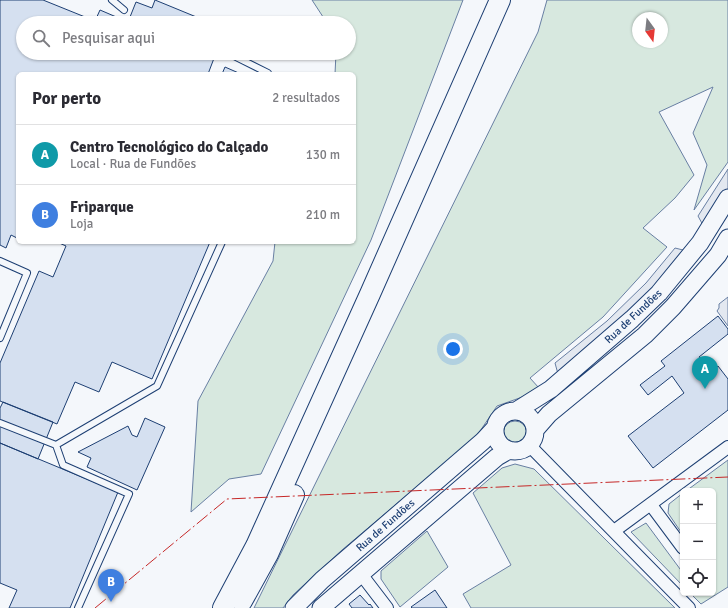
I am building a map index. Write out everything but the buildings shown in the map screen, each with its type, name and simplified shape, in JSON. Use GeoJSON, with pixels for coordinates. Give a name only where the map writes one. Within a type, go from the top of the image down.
{"type":"FeatureCollection","features":[{"type":"Feature","properties":{"kind":"highway"},"geometry":{"type":"LineString","coordinates":[[223,608],[256,546],[370,294],[500,0]]}},
{"type":"Feature","properties":{"kind":"highway"},"geometry":{"type":"LineString","coordinates":[[238,608],[268,554],[512,0]]}},
{"type":"Feature","properties":{"kind":"main road","name":"Rua de Fundões"},"geometry":{"type":"LineString","coordinates":[[294,608],[322,580],[482,442],[495,428],[496,422],[500,417],[510,411],[516,411],[551,389],[626,324],[659,292],[700,243],[728,198]]}},
{"type":"Feature","properties":{"kind":"main road","name":"Rua de Fundões"},"geometry":{"type":"LineString","coordinates":[[321,608],[497,457],[509,450],[520,450],[549,414],[645,334],[667,313],[718,255],[728,238]]}},
{"type":"Feature","properties":{"kind":"main road"},"geometry":{"type":"LineString","coordinates":[[516,411],[527,415],[534,424],[532,437]]}},
{"type":"Feature","properties":{"kind":"main road"},"geometry":{"type":"LineString","coordinates":[[495,428],[495,435],[498,442],[509,450]]}},
{"type":"Feature","properties":{"kind":"street"},"geometry":{"type":"LineString","coordinates":[[532,437],[614,531],[689,608]]}},
{"type":"Feature","properties":{"kind":"street"},"geometry":{"type":"LineString","coordinates":[[614,531],[728,448]]}},
{"type":"Feature","properties":{"kind":"street"},"geometry":{"type":"LineString","coordinates":[[651,505],[680,544]]}},
{"type":"Feature","properties":{"kind":"street"},"geometry":{"type":"LineString","coordinates":[[361,574],[387,608]]}},
{"type":"Feature","properties":{"kind":"lane"},"geometry":{"type":"LineString","coordinates":[[112,0],[124,10]]}},
{"type":"Feature","properties":{"kind":"lane"},"geometry":{"type":"LineString","coordinates":[[242,60],[266,72]]}},
{"type":"Feature","properties":{"kind":"lane"},"geometry":{"type":"LineString","coordinates":[[56,445],[157,386],[221,244]]}},
{"type":"Feature","properties":{"kind":"lane"},"geometry":{"type":"LineString","coordinates":[[0,260],[27,273],[0,338]]}},
{"type":"Feature","properties":{"kind":"lane"},"geometry":{"type":"LineString","coordinates":[[0,423],[56,445],[63,465],[129,494],[78,608]]}},
{"type":"Feature","properties":{"kind":"shaded area"},"geometry":{"type":"Polygon","coordinates":[[[312,0],[463,0],[371,240],[261,474],[229,479],[191,512],[198,401],[273,261],[275,244],[356,244],[356,72],[335,72],[336,60],[356,60],[356,16],[322,16],[312,0]]]}},
{"type":"Feature","properties":{"kind":"shaded area"},"geometry":{"type":"Polygon","coordinates":[[[547,0],[728,0],[728,162],[694,210],[707,165],[693,133],[713,87],[659,112],[694,175],[675,198],[643,228],[667,247],[603,317],[530,378],[539,388],[528,395],[497,406],[476,437],[342,550],[293,595],[283,608],[254,608],[538,32],[547,0]]]}},
{"type":"Feature","properties":{"kind":"shaded area"},"geometry":{"type":"Polygon","coordinates":[[[728,169],[728,189],[704,227],[698,216],[728,169]]]}},
{"type":"Feature","properties":{"kind":"shaded area"},"geometry":{"type":"Polygon","coordinates":[[[675,248],[687,251],[654,290],[558,374],[555,363],[607,321],[646,283],[675,248]]]}},
{"type":"Feature","properties":{"kind":"shaded area"},"geometry":{"type":"Polygon","coordinates":[[[728,297],[728,326],[717,311],[719,304],[728,297]]]}},
{"type":"Feature","properties":{"kind":"shaded area"},"geometry":{"type":"Polygon","coordinates":[[[515,421],[520,422],[526,428],[526,438],[520,444],[515,445],[510,444],[504,438],[503,433],[504,428],[510,422],[515,421]]]}},
{"type":"Feature","properties":{"kind":"shaded area"},"geometry":{"type":"Polygon","coordinates":[[[728,460],[728,587],[716,595],[716,488],[690,488],[728,460]]]}},
{"type":"Feature","properties":{"kind":"shaded area"},"geometry":{"type":"Polygon","coordinates":[[[515,464],[534,469],[675,608],[471,608],[463,594],[511,565],[473,493],[502,468],[515,464]]]}},
{"type":"Feature","properties":{"kind":"shaded area"},"geometry":{"type":"Polygon","coordinates":[[[680,495],[680,531],[668,513],[669,504],[680,495]]]}},
{"type":"Feature","properties":{"kind":"shaded area"},"geometry":{"type":"Polygon","coordinates":[[[646,523],[680,569],[680,583],[631,532],[646,523]]]}},
{"type":"Feature","properties":{"kind":"shaded area"},"geometry":{"type":"Polygon","coordinates":[[[427,531],[448,567],[400,607],[381,579],[381,571],[427,531]]]}},
{"type":"Feature","properties":{"kind":"shaded area"},"geometry":{"type":"Polygon","coordinates":[[[693,596],[714,596],[701,604],[693,596]]]}},
{"type":"Feature","properties":{"kind":"power"},"geometry":{"type":"LineString","coordinates":[[95,608],[227,499],[728,477]]}},
{"type":"Feature","properties":{"kind":"place","name":"Centro Tecnológico do Calçado"},"geometry":{"type":"Point","coordinates":[705,389]}},
{"type":"Feature","properties":{"kind":"place","name":"Friparque"},"geometry":{"type":"Point","coordinates":[111,602]}}]}
